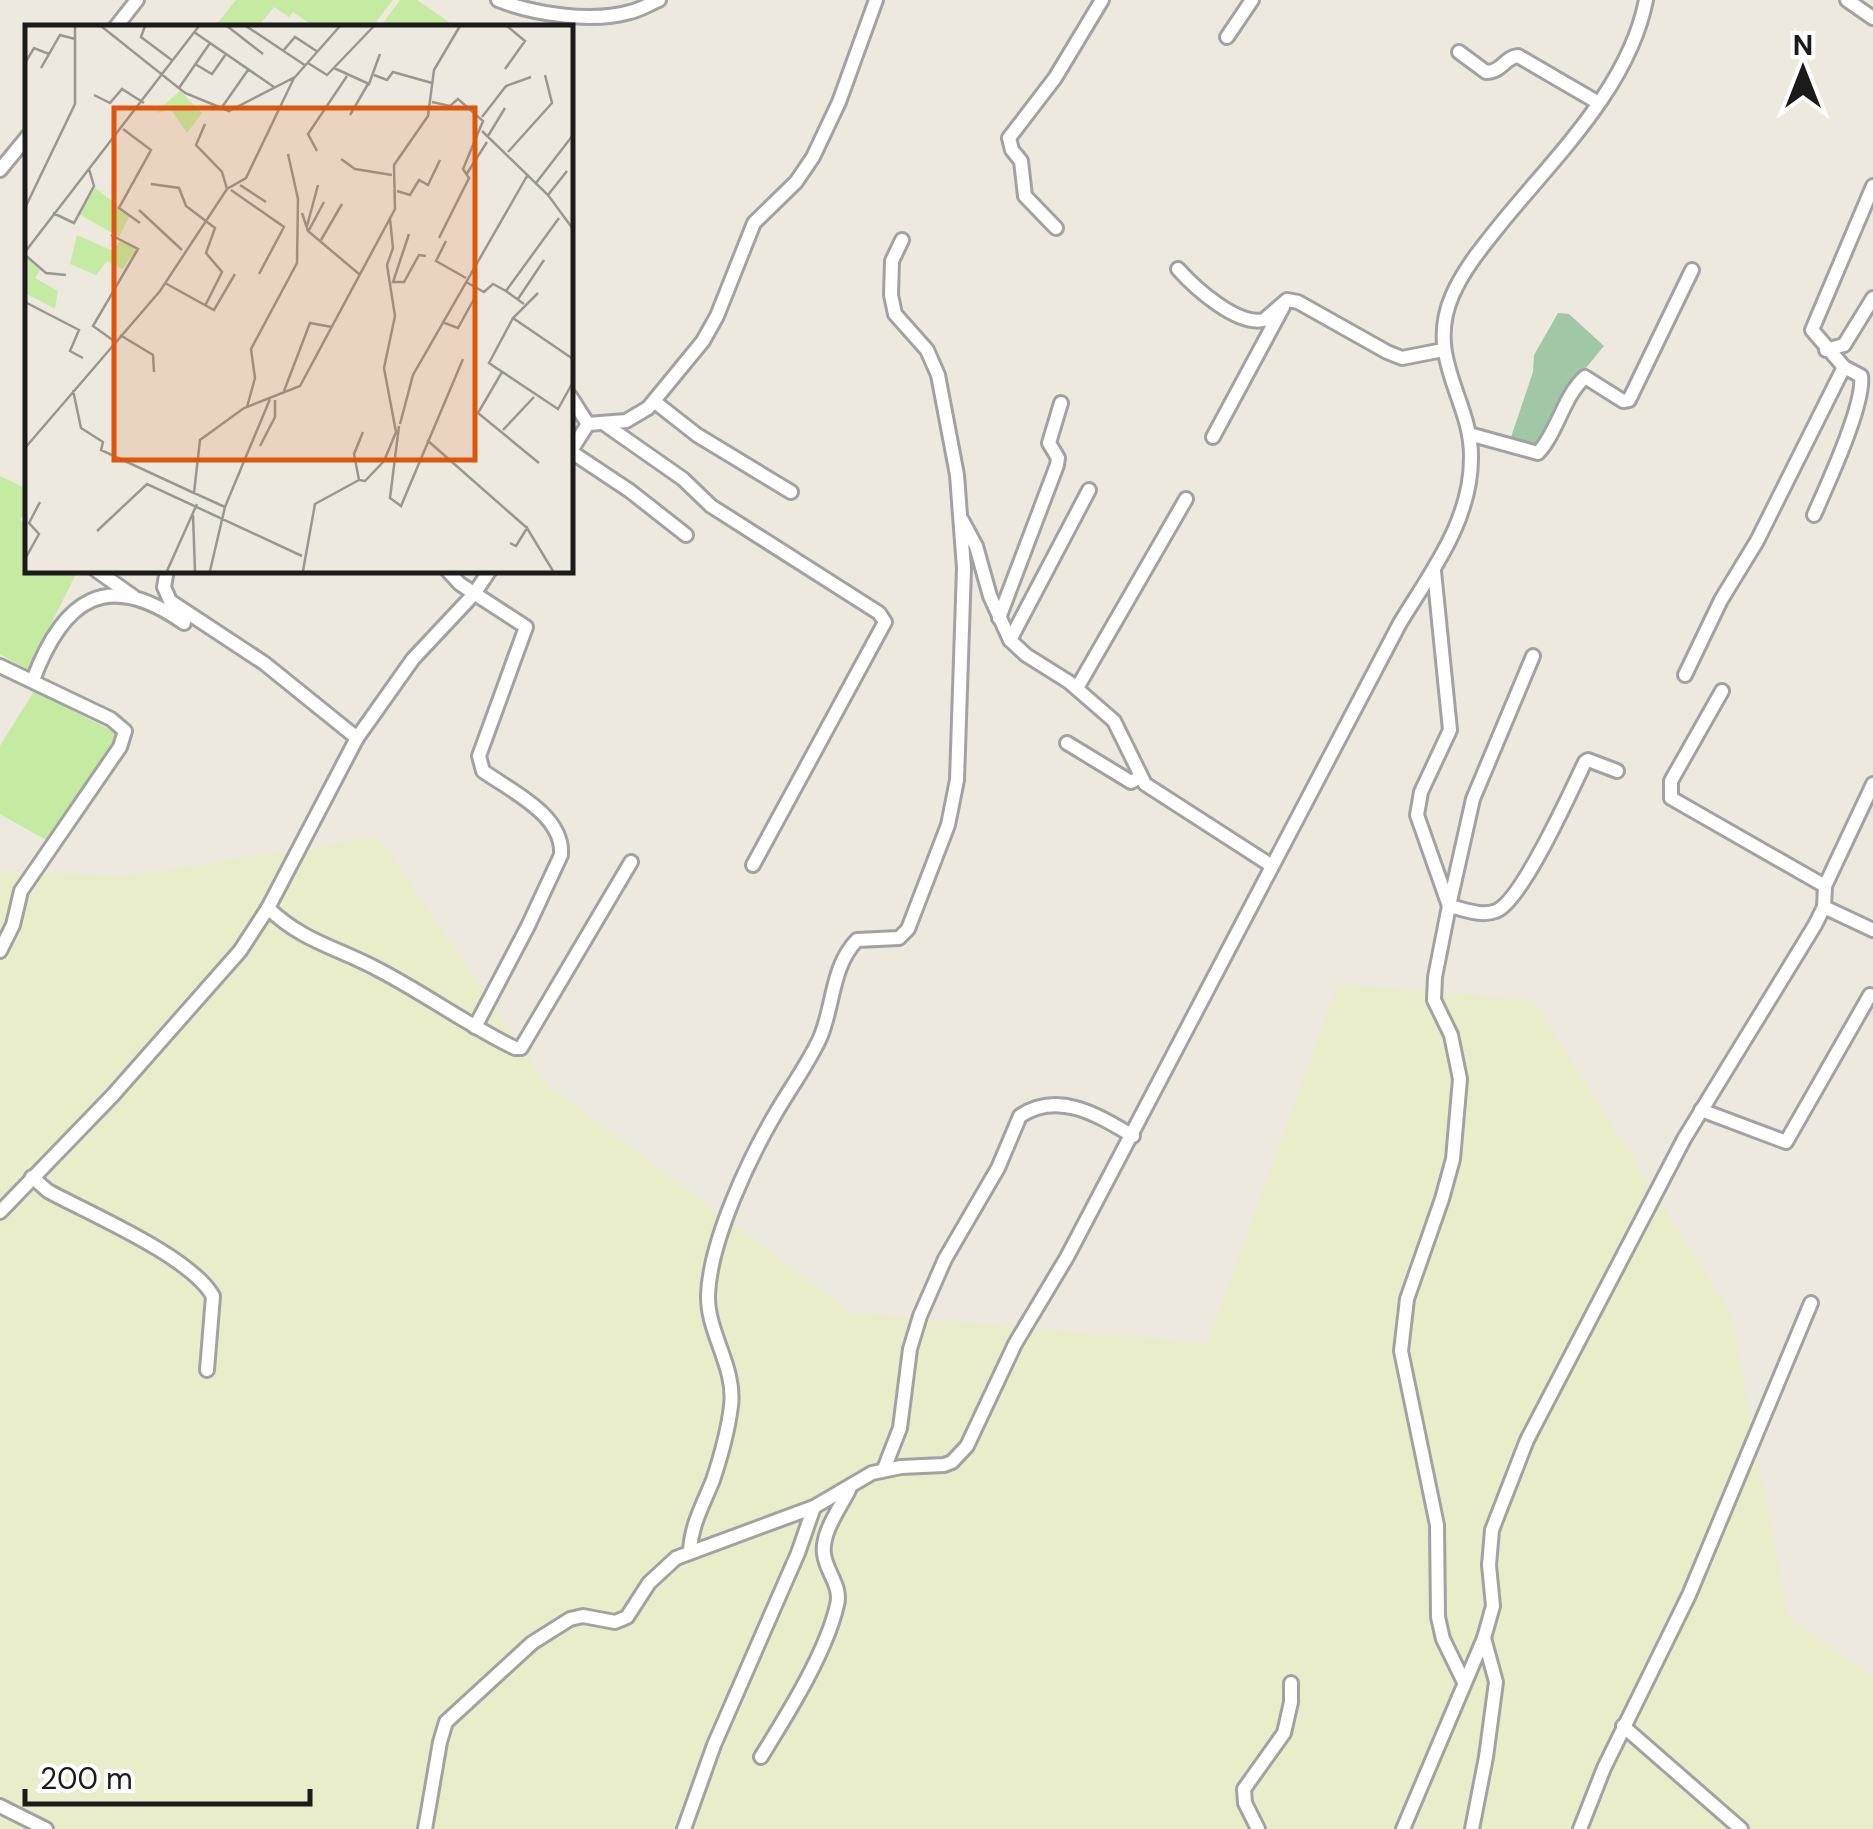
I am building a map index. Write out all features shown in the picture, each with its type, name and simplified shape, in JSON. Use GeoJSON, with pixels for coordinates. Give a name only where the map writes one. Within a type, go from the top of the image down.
{"type":"FeatureCollection","features":[{"type":"Feature","properties":{"kind":"street"},"geometry":{"type":"LineString","coordinates":[[116,25],[136,0]]}},
{"type":"Feature","properties":{"kind":"street"},"geometry":{"type":"LineString","coordinates":[[498,0],[526,12],[614,14],[659,0]]}},
{"type":"Feature","properties":{"kind":"street"},"geometry":{"type":"LineString","coordinates":[[554,13],[562,0]]}},
{"type":"Feature","properties":{"kind":"street"},"geometry":{"type":"LineString","coordinates":[[572,449],[588,424],[626,421],[655,402],[703,341],[754,223],[796,182],[813,156],[840,102],[876,0]]}},
{"type":"Feature","properties":{"kind":"street"},"geometry":{"type":"LineString","coordinates":[[1056,228],[1024,196],[1021,162],[1009,138],[1056,78],[1102,0]]}},
{"type":"Feature","properties":{"kind":"street"},"geometry":{"type":"LineString","coordinates":[[1227,36],[1252,0]]}},
{"type":"Feature","properties":{"kind":"street"},"geometry":{"type":"LineString","coordinates":[[424,1829],[446,1722],[557,1626],[582,1616],[608,1622],[626,1616],[657,1575],[676,1558],[814,1507],[884,1469],[944,1465],[967,1446],[1015,1344],[1133,1136],[1400,623],[1456,528],[1470,478],[1469,434],[1443,350],[1445,317],[1464,272],[1598,102],[1632,46],[1646,0]]}},
{"type":"Feature","properties":{"kind":"street"},"geometry":{"type":"LineString","coordinates":[[1847,0],[1873,18]]}},
{"type":"Feature","properties":{"kind":"street"},"geometry":{"type":"LineString","coordinates":[[1460,52],[1486,72],[1496,71],[1518,56],[1598,102]]}},
{"type":"Feature","properties":{"kind":"street"},"geometry":{"type":"LineString","coordinates":[[0,170],[25,140]]}},
{"type":"Feature","properties":{"kind":"street"},"geometry":{"type":"LineString","coordinates":[[1814,515],[1862,384],[1861,376],[1844,367],[1812,330],[1873,186]]}},
{"type":"Feature","properties":{"kind":"street"},"geometry":{"type":"LineString","coordinates":[[690,1552],[692,1529],[722,1453],[732,1401],[708,1300],[714,1254],[752,1160],[820,1037],[848,948],[856,940],[900,938],[908,928],[953,807],[961,717],[961,518],[938,375],[927,350],[895,314],[892,261],[902,240]]}},
{"type":"Feature","properties":{"kind":"street"},"geometry":{"type":"LineString","coordinates":[[1178,269],[1214,302],[1250,320],[1264,320],[1286,300]]}},
{"type":"Feature","properties":{"kind":"street"},"geometry":{"type":"LineString","coordinates":[[1469,434],[1538,453],[1585,377],[1623,401],[1629,400],[1692,270]]}},
{"type":"Feature","properties":{"kind":"street"},"geometry":{"type":"LineString","coordinates":[[1826,350],[1844,345],[1873,298]]}},
{"type":"Feature","properties":{"kind":"street"},"geometry":{"type":"LineString","coordinates":[[1286,300],[1307,305],[1402,358],[1443,350]]}},
{"type":"Feature","properties":{"kind":"street"},"geometry":{"type":"LineString","coordinates":[[1213,438],[1286,300]]}},
{"type":"Feature","properties":{"kind":"street"},"geometry":{"type":"LineString","coordinates":[[1686,675],[1727,588],[1752,550],[1844,367]]}},
{"type":"Feature","properties":{"kind":"street"},"geometry":{"type":"LineString","coordinates":[[572,399],[588,424]]}},
{"type":"Feature","properties":{"kind":"street"},"geometry":{"type":"LineString","coordinates":[[655,402],[697,435],[791,492]]}},
{"type":"Feature","properties":{"kind":"street"},"geometry":{"type":"LineString","coordinates":[[998,618],[1057,465],[1058,458],[1049,443],[1061,403]]}},
{"type":"Feature","properties":{"kind":"street"},"geometry":{"type":"LineString","coordinates":[[603,422],[683,480],[711,506],[879,613],[885,622],[753,865]]}},
{"type":"Feature","properties":{"kind":"street"},"geometry":{"type":"LineString","coordinates":[[572,453],[630,490],[686,535]]}},
{"type":"Feature","properties":{"kind":"street"},"geometry":{"type":"LineString","coordinates":[[1010,640],[1089,490]]}},
{"type":"Feature","properties":{"kind":"street"},"geometry":{"type":"LineString","coordinates":[[1076,688],[1186,499]]}},
{"type":"Feature","properties":{"kind":"street"},"geometry":{"type":"LineString","coordinates":[[961,518],[976,546],[998,618],[1010,640],[1114,721],[1140,776],[1153,791],[1272,866]]}},
{"type":"Feature","properties":{"kind":"street"},"geometry":{"type":"LineString","coordinates":[[1434,571],[1450,730],[1421,792],[1416,815],[1449,906]]}},
{"type":"Feature","properties":{"kind":"street"},"geometry":{"type":"LineString","coordinates":[[99,572],[139,600]]}},
{"type":"Feature","properties":{"kind":"street"},"geometry":{"type":"LineString","coordinates":[[167,572],[165,594],[170,601],[264,663],[357,738]]}},
{"type":"Feature","properties":{"kind":"street"},"geometry":{"type":"LineString","coordinates":[[449,572],[474,594],[526,627],[479,756],[482,771],[549,818],[562,844],[561,855],[528,926],[474,1027]]}},
{"type":"Feature","properties":{"kind":"street"},"geometry":{"type":"LineString","coordinates":[[0,1212],[176,1026],[240,951],[268,908],[357,738],[413,659],[474,594],[489,572]]}},
{"type":"Feature","properties":{"kind":"street"},"geometry":{"type":"LineString","coordinates":[[33,680],[43,653],[64,620],[87,599],[139,600],[166,610],[194,630],[198,623]]}},
{"type":"Feature","properties":{"kind":"street"},"geometry":{"type":"LineString","coordinates":[[1464,1682],[1438,1617],[1437,1525],[1401,1351],[1407,1299],[1442,1200],[1453,1159],[1457,1122],[1458,1056],[1434,1000],[1435,977],[1473,800],[1534,656]]}},
{"type":"Feature","properties":{"kind":"street"},"geometry":{"type":"LineString","coordinates":[[0,666],[120,724],[126,731],[125,739],[21,891],[14,924],[0,951]]}},
{"type":"Feature","properties":{"kind":"street"},"geometry":{"type":"LineString","coordinates":[[1722,691],[1671,781],[1671,798],[1825,886]]}},
{"type":"Feature","properties":{"kind":"street"},"geometry":{"type":"LineString","coordinates":[[1067,743],[1131,782],[1140,776]]}},
{"type":"Feature","properties":{"kind":"street"},"geometry":{"type":"LineString","coordinates":[[1449,906],[1486,913],[1507,904],[1585,762],[1617,771]]}},
{"type":"Feature","properties":{"kind":"street"},"geometry":{"type":"LineString","coordinates":[[1403,1829],[1484,1638],[1492,1606],[1490,1548],[1503,1494],[1552,1388],[1700,1110],[1824,906],[1825,886],[1873,784]]}},
{"type":"Feature","properties":{"kind":"street"},"geometry":{"type":"LineString","coordinates":[[268,908],[298,934],[372,966],[474,1027],[521,1048],[631,862]]}},
{"type":"Feature","properties":{"kind":"street"},"geometry":{"type":"LineString","coordinates":[[1824,906],[1873,930]]}},
{"type":"Feature","properties":{"kind":"street"},"geometry":{"type":"LineString","coordinates":[[1700,1110],[1786,1142],[1870,994]]}},
{"type":"Feature","properties":{"kind":"street"},"geometry":{"type":"LineString","coordinates":[[884,1469],[900,1428],[910,1349],[920,1316],[944,1259],[998,1168],[1020,1116],[1056,1106],[1085,1108],[1133,1136]]}},
{"type":"Feature","properties":{"kind":"street"},"geometry":{"type":"LineString","coordinates":[[32,1177],[48,1191],[156,1249],[204,1282],[213,1296],[207,1370]]}},
{"type":"Feature","properties":{"kind":"street"},"geometry":{"type":"LineString","coordinates":[[1580,1829],[1624,1726],[1681,1612],[1811,1303]]}},
{"type":"Feature","properties":{"kind":"street"},"geometry":{"type":"LineString","coordinates":[[761,1757],[802,1684],[837,1606],[837,1587],[823,1553],[827,1533],[850,1488]]}},
{"type":"Feature","properties":{"kind":"street"},"geometry":{"type":"LineString","coordinates":[[684,1829],[714,1745],[814,1507]]}},
{"type":"Feature","properties":{"kind":"street"},"geometry":{"type":"LineString","coordinates":[[1472,1829],[1496,1682],[1484,1638]]}},
{"type":"Feature","properties":{"kind":"street"},"geometry":{"type":"LineString","coordinates":[[1258,1829],[1244,1789],[1284,1732],[1291,1683]]}},
{"type":"Feature","properties":{"kind":"street"},"geometry":{"type":"LineString","coordinates":[[1624,1726],[1741,1829]]}},
{"type":"Feature","properties":{"kind":"street"},"geometry":{"type":"LineString","coordinates":[[0,1806],[46,1829]]}},
{"type":"Feature","properties":{"kind":"green space"},"geometry":{"type":"Polygon","coordinates":[[[236,0],[393,0],[374,25],[312,25],[293,12],[289,17],[274,7],[260,25],[216,25],[236,0]]]}},
{"type":"Feature","properties":{"kind":"green space"},"geometry":{"type":"Polygon","coordinates":[[[400,0],[417,0],[453,25],[381,25],[400,0]]]}},
{"type":"Feature","properties":{"kind":"green space"},"geometry":{"type":"Polygon","coordinates":[[[1558,313],[1569,314],[1604,346],[1580,375],[1538,449],[1510,440],[1533,372],[1534,355],[1558,313]]]}},
{"type":"Feature","properties":{"kind":"green space"},"geometry":{"type":"Polygon","coordinates":[[[0,476],[25,488],[25,513],[20,520],[25,524],[25,572],[77,572],[28,670],[0,654],[0,476]]]}},
{"type":"Feature","properties":{"kind":"green space"},"geometry":{"type":"Polygon","coordinates":[[[34,691],[120,735],[46,840],[0,814],[0,746],[34,691]]]}},
{"type":"Feature","properties":{"kind":"green space"},"geometry":{"type":"Polygon","coordinates":[[[379,837],[548,1085],[852,1313],[1207,1344],[1338,985],[1533,1000],[1731,1313],[1788,1616],[1873,1677],[1873,1829],[0,1829],[0,872],[124,877],[379,837]]]}}]}
